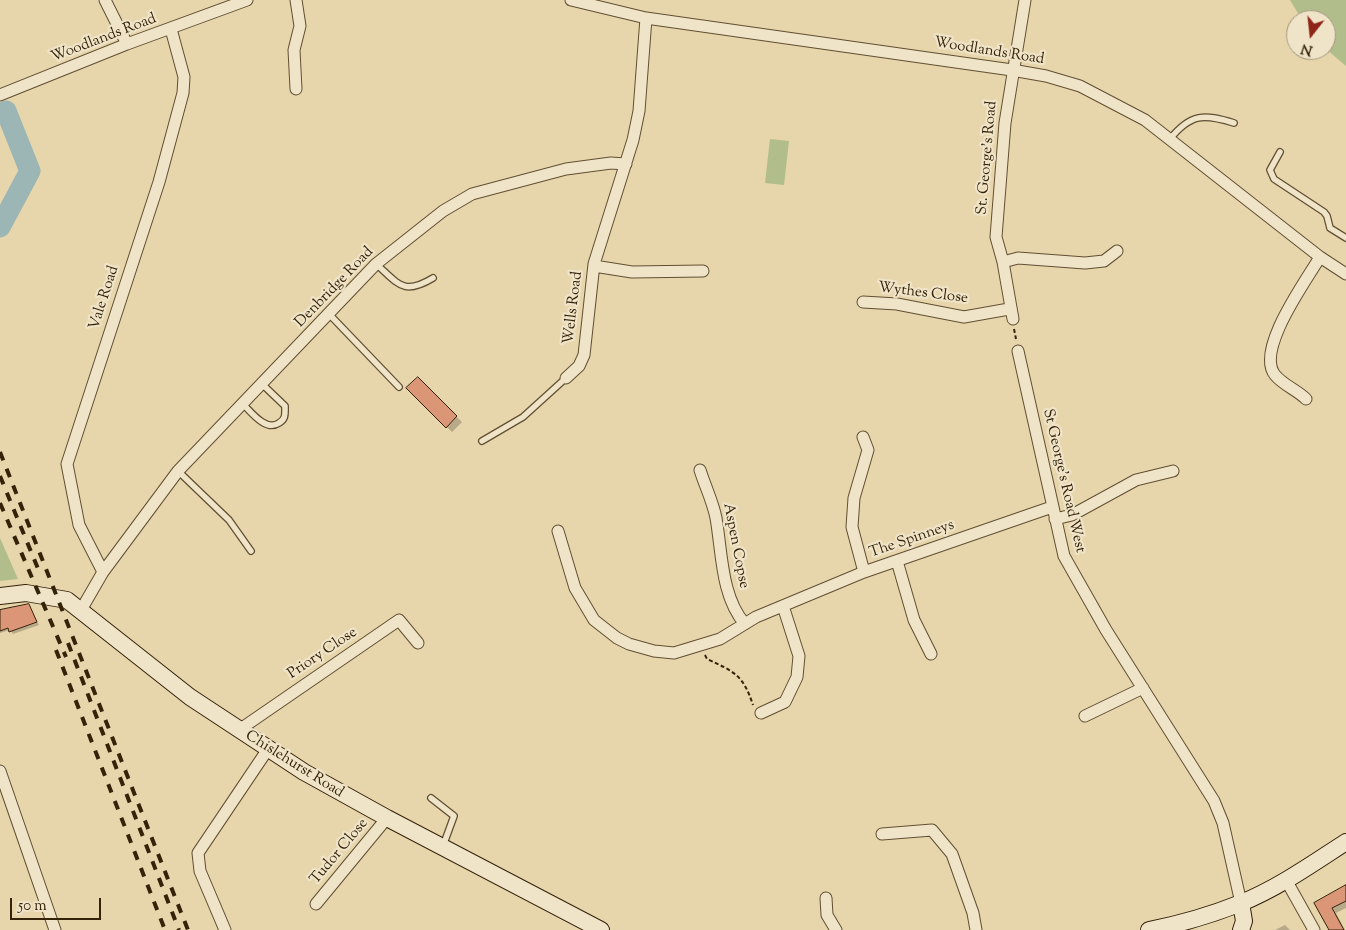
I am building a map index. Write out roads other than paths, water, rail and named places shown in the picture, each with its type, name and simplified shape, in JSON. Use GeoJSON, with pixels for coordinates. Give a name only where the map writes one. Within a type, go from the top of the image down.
{"type":"FeatureCollection","features":[{"type":"Feature","properties":{"kind":"main road","name":"Chislehurst Road"},"geometry":{"type":"LineString","coordinates":[[0,596],[26,593],[67,600],[190,697],[268,749],[342,794],[602,930]]}},
{"type":"Feature","properties":{"kind":"main road"},"geometry":{"type":"LineString","coordinates":[[1149,930],[1175,925],[1241,903],[1286,880],[1346,842]]}},
{"type":"Feature","properties":{"kind":"main road"},"geometry":{"type":"LineString","coordinates":[[1241,903],[1244,921],[1241,930]]}},
{"type":"Feature","properties":{"kind":"street"},"geometry":{"type":"LineString","coordinates":[[105,0],[127,44]]}},
{"type":"Feature","properties":{"kind":"street","name":"Woodlands Road"},"geometry":{"type":"LineString","coordinates":[[0,95],[127,44],[246,0]]}},
{"type":"Feature","properties":{"kind":"street"},"geometry":{"type":"LineString","coordinates":[[296,0],[300,26],[294,50],[296,89]]}},
{"type":"Feature","properties":{"kind":"street","name":"Woodlands Road"},"geometry":{"type":"LineString","coordinates":[[571,0],[646,18],[1012,70],[1046,76],[1080,86],[1145,120],[1320,257],[1346,274]]}},
{"type":"Feature","properties":{"kind":"street","name":"St. George's Road"},"geometry":{"type":"LineString","coordinates":[[1011,314],[1003,262],[996,237],[1005,123],[1012,70],[1025,0]]}},
{"type":"Feature","properties":{"kind":"street"},"geometry":{"type":"LineString","coordinates":[[626,164],[640,111],[646,18]]}},
{"type":"Feature","properties":{"kind":"street","name":"Vale Road"},"geometry":{"type":"LineString","coordinates":[[103,572],[79,525],[67,464],[159,182],[183,93],[184,77],[171,29]]}},
{"type":"Feature","properties":{"kind":"street","name":"Denbridge Road"},"geometry":{"type":"LineString","coordinates":[[81,610],[103,572],[178,471],[376,264],[443,212],[472,194],[566,169],[611,163],[626,164]]}},
{"type":"Feature","properties":{"kind":"street","name":"Wells Road"},"geometry":{"type":"LineString","coordinates":[[566,378],[578,366],[584,355],[594,266],[626,164]]}},
{"type":"Feature","properties":{"kind":"street"},"geometry":{"type":"LineString","coordinates":[[1003,262],[1018,258],[1094,262],[1104,261],[1117,251]]}},
{"type":"Feature","properties":{"kind":"street"},"geometry":{"type":"LineString","coordinates":[[1306,399],[1276,376],[1270,361],[1270,352],[1284,318],[1320,257]]}},
{"type":"Feature","properties":{"kind":"street"},"geometry":{"type":"LineString","coordinates":[[594,266],[632,272],[703,271]]}},
{"type":"Feature","properties":{"kind":"street","name":"Wythes Close"},"geometry":{"type":"LineString","coordinates":[[863,302],[897,304],[964,317],[1011,314]]}},
{"type":"Feature","properties":{"kind":"street","name":"St George's Road West"},"geometry":{"type":"LineString","coordinates":[[1018,352],[1064,556],[1073,575],[1214,802],[1225,832],[1241,903]]}},
{"type":"Feature","properties":{"kind":"street"},"geometry":{"type":"LineString","coordinates":[[863,437],[868,450],[854,498],[852,527],[864,572]]}},
{"type":"Feature","properties":{"kind":"street","name":"Aspen Copse"},"geometry":{"type":"LineString","coordinates":[[700,470],[715,515],[730,599],[735,613],[745,624]]}},
{"type":"Feature","properties":{"kind":"street"},"geometry":{"type":"LineString","coordinates":[[1055,519],[1072,515],[1136,480],[1173,471]]}},
{"type":"Feature","properties":{"kind":"street","name":"The Spinneys"},"geometry":{"type":"LineString","coordinates":[[558,532],[581,602],[594,620],[629,644],[654,651],[674,653],[701,647],[720,639],[756,617],[864,572],[1052,507]]}},
{"type":"Feature","properties":{"kind":"street"},"geometry":{"type":"LineString","coordinates":[[897,560],[914,620],[931,654]]}},
{"type":"Feature","properties":{"kind":"street"},"geometry":{"type":"LineString","coordinates":[[761,713],[785,702],[798,677],[799,656],[784,606]]}},
{"type":"Feature","properties":{"kind":"street","name":"Priory Close"},"geometry":{"type":"LineString","coordinates":[[239,730],[399,620],[418,643]]}},
{"type":"Feature","properties":{"kind":"street"},"geometry":{"type":"LineString","coordinates":[[1086,716],[1143,688]]}},
{"type":"Feature","properties":{"kind":"street"},"geometry":{"type":"LineString","coordinates":[[225,930],[200,871],[198,853],[268,749]]}},
{"type":"Feature","properties":{"kind":"street"},"geometry":{"type":"LineString","coordinates":[[0,771],[56,930]]}},
{"type":"Feature","properties":{"kind":"street","name":"Tudor Close"},"geometry":{"type":"LineString","coordinates":[[316,904],[387,818]]}},
{"type":"Feature","properties":{"kind":"street"},"geometry":{"type":"LineString","coordinates":[[882,834],[932,830],[952,854],[973,913],[976,930]]}},
{"type":"Feature","properties":{"kind":"street"},"geometry":{"type":"LineString","coordinates":[[1286,880],[1314,930]]}},
{"type":"Feature","properties":{"kind":"street"},"geometry":{"type":"LineString","coordinates":[[826,898],[827,915],[836,930]]}},
{"type":"Feature","properties":{"kind":"lane"},"geometry":{"type":"LineString","coordinates":[[1170,139],[1178,129],[1192,118],[1215,117],[1234,123]]}},
{"type":"Feature","properties":{"kind":"lane"},"geometry":{"type":"LineString","coordinates":[[1280,152],[1270,170],[1274,179],[1324,212],[1330,228],[1346,238]]}},
{"type":"Feature","properties":{"kind":"lane"},"geometry":{"type":"LineString","coordinates":[[376,264],[398,285],[406,288],[419,286],[433,278]]}},
{"type":"Feature","properties":{"kind":"lane"},"geometry":{"type":"LineString","coordinates":[[329,314],[398,387]]}},
{"type":"Feature","properties":{"kind":"lane","name":"Wells Road"},"geometry":{"type":"LineString","coordinates":[[482,441],[523,417],[566,378]]}},
{"type":"Feature","properties":{"kind":"lane"},"geometry":{"type":"LineString","coordinates":[[243,404],[267,425],[275,425],[283,421],[286,414],[285,406],[262,384]]}},
{"type":"Feature","properties":{"kind":"lane"},"geometry":{"type":"LineString","coordinates":[[178,471],[230,520],[250,551]]}},
{"type":"Feature","properties":{"kind":"lane"},"geometry":{"type":"LineString","coordinates":[[431,798],[454,816],[442,847]]}},
{"type":"Feature","properties":{"kind":"waterway"},"geometry":{"type":"LineString","coordinates":[[0,227],[30,171],[6,111]]}},
{"type":"Feature","properties":{"kind":"railway"},"geometry":{"type":"LineString","coordinates":[[0,452],[188,930]]}},
{"type":"Feature","properties":{"kind":"railway"},"geometry":{"type":"LineString","coordinates":[[0,476],[41,576]]}},
{"type":"Feature","properties":{"kind":"railway"},"geometry":{"type":"LineString","coordinates":[[0,503],[66,657]]}},
{"type":"Feature","properties":{"kind":"railway"},"geometry":{"type":"LineString","coordinates":[[68,643],[179,930]]}},
{"type":"Feature","properties":{"kind":"railway"},"geometry":{"type":"LineString","coordinates":[[56,650],[165,930]]}}]}
